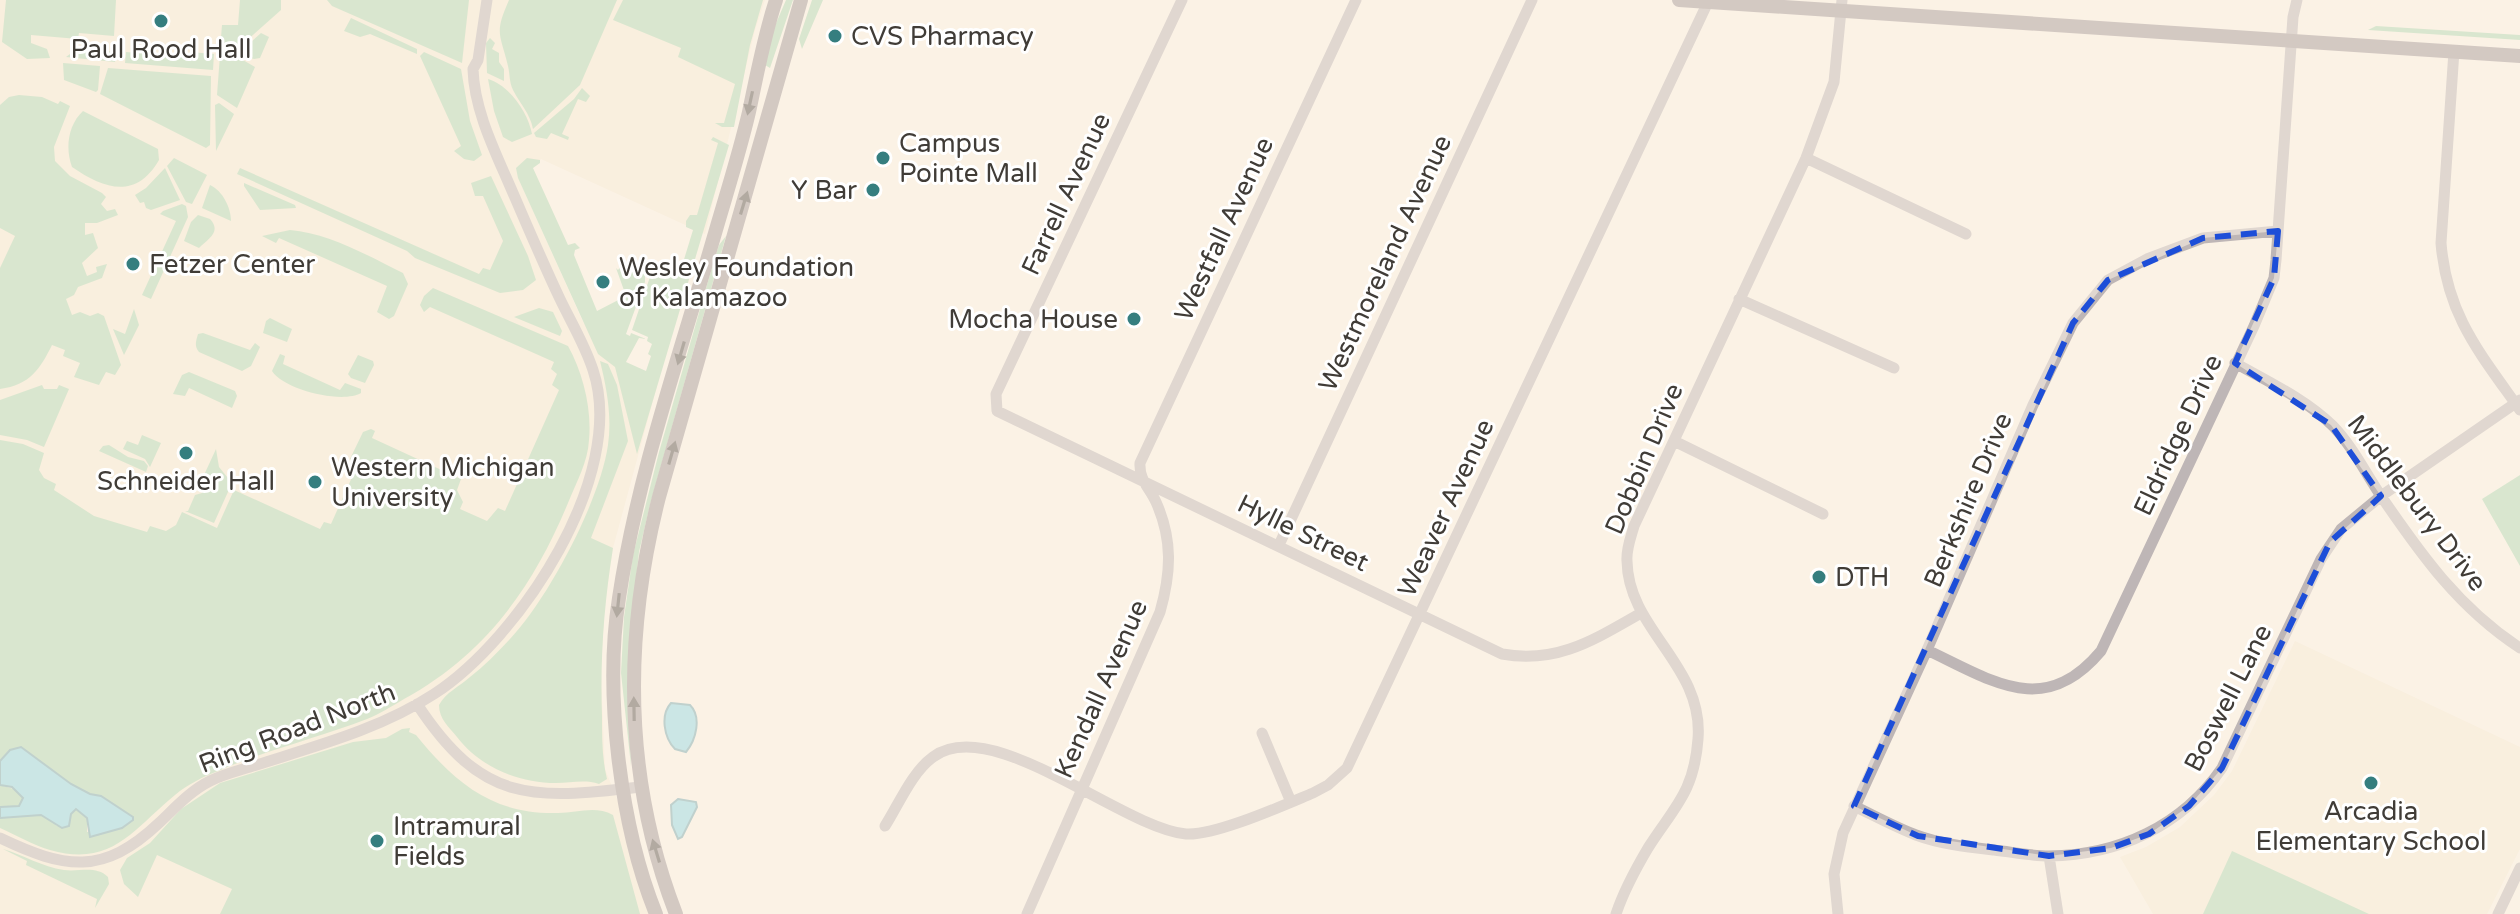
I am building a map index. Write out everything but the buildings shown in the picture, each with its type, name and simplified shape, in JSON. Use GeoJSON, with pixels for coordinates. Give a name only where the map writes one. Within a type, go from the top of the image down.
{"type":"FeatureCollection","features":[{"type":"Feature","properties":{"kind":"street","name":"Ring Road North"},"geometry":{"type":"LineString","coordinates":[[0,838],[29,852],[61,862],[104,858],[137,843],[186,798],[210,781],[329,742],[417,704],[477,660],[523,608],[573,522],[593,468],[597,441],[599,411],[594,373],[497,158],[479,109],[473,69],[478,60],[487,0]]}},
{"type":"Feature","properties":{"kind":"street"},"geometry":{"type":"LineString","coordinates":[[656,914],[636,849],[624,788],[614,706],[618,600],[641,490],[737,156],[776,0]]}},
{"type":"Feature","properties":{"kind":"street"},"geometry":{"type":"LineString","coordinates":[[676,914],[640,787],[634,719],[638,602],[647,547],[801,0]]}},
{"type":"Feature","properties":{"kind":"street","name":"Farrell Avenue"},"geometry":{"type":"LineString","coordinates":[[996,407],[996,394],[1182,0]]}},
{"type":"Feature","properties":{"kind":"street","name":"Westfall Avenue"},"geometry":{"type":"LineString","coordinates":[[1141,479],[1142,457],[1356,0]]}},
{"type":"Feature","properties":{"kind":"street","name":"Westmoreland Avenue"},"geometry":{"type":"LineString","coordinates":[[1279,545],[1532,0]]}},
{"type":"Feature","properties":{"kind":"street"},"geometry":{"type":"LineString","coordinates":[[1679,0],[1842,6],[2520,56]]}},
{"type":"Feature","properties":{"kind":"street","name":"Eldridge Drive"},"geometry":{"type":"LineString","coordinates":[[1927,650],[1991,680],[2023,689],[2051,687],[2079,675],[2101,651],[2274,278],[2293,17],[2297,0]]}},
{"type":"Feature","properties":{"kind":"street","name":"Weaver Avenue"},"geometry":{"type":"LineString","coordinates":[[885,826],[926,764],[942,752],[965,746],[1006,754],[1082,788],[1146,823],[1186,834],[1217,829],[1291,802],[1328,785],[1347,768],[1708,2]]}},
{"type":"Feature","properties":{"kind":"street","name":"Dobbin Drive"},"geometry":{"type":"LineString","coordinates":[[1616,914],[1626,886],[1687,792],[1698,739],[1695,700],[1683,672],[1641,613],[1630,584],[1627,551],[1634,526],[1806,158],[1834,82],[1842,6]]}},
{"type":"Feature","properties":{"kind":"street"},"geometry":{"type":"LineString","coordinates":[[2454,51],[2441,243],[2443,261],[2463,328],[2518,405]]}},
{"type":"Feature","properties":{"kind":"street"},"geometry":{"type":"LineString","coordinates":[[756,73],[778,79]]}},
{"type":"Feature","properties":{"kind":"street"},"geometry":{"type":"LineString","coordinates":[[1806,158],[1966,234]]}},
{"type":"Feature","properties":{"kind":"street","name":"Berkshire Drive"},"geometry":{"type":"LineString","coordinates":[[1838,914],[1834,874],[1837,851],[1854,806],[1927,650],[2033,405],[2073,323],[2108,280],[2174,248],[2203,238],[2278,231]]}},
{"type":"Feature","properties":{"kind":"street"},"geometry":{"type":"LineString","coordinates":[[1739,299],[1894,368]]}},
{"type":"Feature","properties":{"kind":"street","name":"Middlebury Drive"},"geometry":{"type":"LineString","coordinates":[[2235,363],[2291,395],[2331,425],[2347,442],[2381,496],[2452,593],[2495,632],[2520,648]]}},
{"type":"Feature","properties":{"kind":"street","name":"Boswell Lane"},"geometry":{"type":"LineString","coordinates":[[1854,806],[1918,836],[2049,856],[2111,848],[2170,822],[2208,789],[2222,768],[2330,542],[2381,496],[2518,405]]}},
{"type":"Feature","properties":{"kind":"street","name":"Hylle Street"},"geometry":{"type":"LineString","coordinates":[[996,407],[1010,419],[1502,654],[1532,657],[1586,645],[1641,613]]}},
{"type":"Feature","properties":{"kind":"street"},"geometry":{"type":"LineString","coordinates":[[1674,441],[1823,514]]}},
{"type":"Feature","properties":{"kind":"street","name":"Kendall Avenue"},"geometry":{"type":"LineString","coordinates":[[1027,914],[1160,612],[1170,571],[1170,554],[1163,518],[1141,479]]}},
{"type":"Feature","properties":{"kind":"street"},"geometry":{"type":"LineString","coordinates":[[417,704],[449,747],[471,767],[501,785],[554,795],[640,787]]}},
{"type":"Feature","properties":{"kind":"street"},"geometry":{"type":"LineString","coordinates":[[1262,733],[1291,802]]}},
{"type":"Feature","properties":{"kind":"street"},"geometry":{"type":"LineString","coordinates":[[2049,856],[2058,914]]}},
{"type":"Feature","properties":{"kind":"street"},"geometry":{"type":"LineString","coordinates":[[2498,914],[2520,868]]}},
{"type":"Feature","properties":{"kind":"highlighted area"},"geometry":{"type":"Polygon","coordinates":[[[2278,231],[2274,278],[2235,363],[2331,425],[2381,496],[2330,542],[2222,768],[2189,806],[2149,834],[2111,848],[2049,856],[1918,836],[1854,806],[2073,323],[2108,280],[2203,238],[2278,231]]]}},
{"type":"Feature","properties":{"kind":"shaded area","name":"Western Michigan University"},"geometry":{"type":"Polygon","coordinates":[[[0,0],[765,0],[705,234],[541,159],[520,182],[583,322],[624,371],[657,386],[613,548],[604,610],[601,676],[605,769],[621,809],[649,914],[0,914],[0,0]]]}},
{"type":"Feature","properties":{"kind":"shaded area","name":"Arcadia Elementary School"},"geometry":{"type":"Polygon","coordinates":[[[2295,641],[2520,747],[2520,849],[2487,914],[2153,914],[2120,857],[2146,847],[2180,827],[2214,795],[2232,771],[2295,641]]]}},
{"type":"Feature","properties":{"kind":"green space"},"geometry":{"type":"Polygon","coordinates":[[[6,0],[116,0],[114,36],[79,33],[78,39],[31,35],[31,43],[47,49],[50,58],[27,59],[2,42],[6,0]]]}},
{"type":"Feature","properties":{"kind":"green space"},"geometry":{"type":"Polygon","coordinates":[[[240,0],[281,0],[281,10],[235,51],[220,49],[222,25],[238,25],[240,0]]]}},
{"type":"Feature","properties":{"kind":"green space"},"geometry":{"type":"Polygon","coordinates":[[[327,0],[469,0],[462,63],[332,6],[327,0]]]}},
{"type":"Feature","properties":{"kind":"green space"},"geometry":{"type":"Polygon","coordinates":[[[509,0],[617,0],[580,85],[533,129],[512,87],[501,40],[501,20],[509,0]]]}},
{"type":"Feature","properties":{"kind":"green space"},"geometry":{"type":"Polygon","coordinates":[[[623,0],[763,0],[750,45],[734,127],[722,127],[715,123],[724,123],[735,84],[678,57],[681,48],[613,20],[623,0]]]}},
{"type":"Feature","properties":{"kind":"green space"},"geometry":{"type":"Polygon","coordinates":[[[786,0],[793,0],[770,68],[765,65],[774,28],[786,0]]]}},
{"type":"Feature","properties":{"kind":"green space"},"geometry":{"type":"Polygon","coordinates":[[[812,0],[823,0],[802,49],[799,39],[812,0]]]}},
{"type":"Feature","properties":{"kind":"green space"},"geometry":{"type":"Polygon","coordinates":[[[351,18],[417,49],[417,54],[370,34],[360,37],[344,31],[351,18]]]}},
{"type":"Feature","properties":{"kind":"green space"},"geometry":{"type":"Polygon","coordinates":[[[2376,26],[2520,35],[2520,40],[2368,30],[2376,26]]]}},
{"type":"Feature","properties":{"kind":"green space"},"geometry":{"type":"Polygon","coordinates":[[[261,33],[269,37],[260,58],[243,55],[241,51],[261,33]]]}},
{"type":"Feature","properties":{"kind":"green space"},"geometry":{"type":"Polygon","coordinates":[[[490,38],[495,43],[492,49],[499,53],[504,81],[487,73],[486,43],[490,38]]]}},
{"type":"Feature","properties":{"kind":"green space"},"geometry":{"type":"Polygon","coordinates":[[[78,48],[117,52],[115,62],[66,57],[78,48]]]}},
{"type":"Feature","properties":{"kind":"green space"},"geometry":{"type":"Polygon","coordinates":[[[126,52],[189,57],[190,52],[214,54],[213,70],[125,63],[126,52]]]}},
{"type":"Feature","properties":{"kind":"green space"},"geometry":{"type":"Polygon","coordinates":[[[424,52],[461,69],[470,121],[482,155],[474,161],[464,159],[454,151],[461,146],[420,56],[424,52]]]}},
{"type":"Feature","properties":{"kind":"green space"},"geometry":{"type":"Polygon","coordinates":[[[220,55],[236,56],[255,67],[237,108],[217,95],[220,55]]]}},
{"type":"Feature","properties":{"kind":"green space"},"geometry":{"type":"Polygon","coordinates":[[[63,63],[100,66],[98,90],[96,92],[64,80],[63,63]]]}},
{"type":"Feature","properties":{"kind":"green space"},"geometry":{"type":"Polygon","coordinates":[[[108,68],[211,76],[210,145],[206,148],[100,94],[108,68]]]}},
{"type":"Feature","properties":{"kind":"green space"},"geometry":{"type":"Polygon","coordinates":[[[488,79],[503,87],[516,100],[532,134],[512,142],[503,137],[488,79]]]}},
{"type":"Feature","properties":{"kind":"green space"},"geometry":{"type":"Polygon","coordinates":[[[582,88],[590,96],[586,102],[578,99],[562,134],[569,137],[568,140],[551,133],[547,139],[536,137],[534,133],[574,99],[582,88]]]}},
{"type":"Feature","properties":{"kind":"green space"},"geometry":{"type":"Polygon","coordinates":[[[9,97],[42,97],[70,106],[54,147],[55,161],[70,176],[102,193],[106,197],[101,204],[107,211],[115,209],[118,215],[97,223],[85,223],[85,235],[93,233],[98,248],[82,263],[87,276],[97,272],[96,267],[107,264],[102,278],[78,287],[74,295],[66,299],[72,315],[80,312],[104,316],[121,365],[115,375],[106,372],[99,385],[74,377],[80,363],[63,356],[65,350],[52,345],[26,380],[0,389],[0,268],[15,236],[0,228],[0,105],[9,97]]]}},
{"type":"Feature","properties":{"kind":"green space"},"geometry":{"type":"Polygon","coordinates":[[[219,103],[234,114],[216,151],[215,105],[219,103]]]}},
{"type":"Feature","properties":{"kind":"green space"},"geometry":{"type":"Polygon","coordinates":[[[83,111],[158,149],[159,160],[150,173],[130,186],[119,187],[96,181],[72,167],[69,137],[83,111]]]}},
{"type":"Feature","properties":{"kind":"green space"},"geometry":{"type":"Polygon","coordinates":[[[713,137],[729,145],[637,454],[615,367],[598,354],[516,168],[527,158],[540,160],[533,168],[568,245],[575,243],[580,248],[575,250],[574,255],[597,311],[626,296],[616,268],[618,270],[634,261],[645,267],[645,282],[626,334],[646,339],[639,338],[626,362],[646,371],[652,344],[647,341],[648,337],[632,330],[654,265],[668,272],[672,264],[682,266],[693,230],[686,227],[686,221],[690,215],[697,215],[718,143],[711,140],[713,137]]]}},
{"type":"Feature","properties":{"kind":"green space"},"geometry":{"type":"Polygon","coordinates":[[[174,158],[207,175],[192,204],[186,202],[167,166],[174,158]]]}},
{"type":"Feature","properties":{"kind":"green space"},"geometry":{"type":"Polygon","coordinates":[[[165,168],[180,200],[151,210],[146,208],[135,195],[165,168]]]}},
{"type":"Feature","properties":{"kind":"green space"},"geometry":{"type":"Polygon","coordinates":[[[240,168],[479,274],[483,268],[490,270],[503,241],[483,196],[475,196],[471,183],[491,176],[536,280],[523,290],[500,293],[415,258],[407,251],[237,174],[240,168]]]}},
{"type":"Feature","properties":{"kind":"green space"},"geometry":{"type":"Polygon","coordinates":[[[244,183],[295,205],[296,208],[260,210],[244,183]]]}},
{"type":"Feature","properties":{"kind":"green space"},"geometry":{"type":"Polygon","coordinates":[[[210,185],[225,200],[231,221],[202,208],[210,185]]]}},
{"type":"Feature","properties":{"kind":"green space"},"geometry":{"type":"Polygon","coordinates":[[[182,204],[186,206],[188,217],[151,299],[142,295],[176,221],[160,214],[182,204]]]}},
{"type":"Feature","properties":{"kind":"green space"},"geometry":{"type":"Polygon","coordinates":[[[198,215],[210,219],[215,228],[199,248],[184,241],[191,222],[198,215]]]}},
{"type":"Feature","properties":{"kind":"green space"},"geometry":{"type":"Polygon","coordinates":[[[290,230],[333,240],[403,273],[408,284],[394,316],[389,319],[377,312],[387,286],[279,238],[276,243],[262,236],[290,230]]]}},
{"type":"Feature","properties":{"kind":"green space"},"geometry":{"type":"Polygon","coordinates":[[[726,236],[639,552],[628,655],[631,766],[621,673],[624,617],[633,555],[715,257],[726,236]]]}},
{"type":"Feature","properties":{"kind":"green space"},"geometry":{"type":"Polygon","coordinates":[[[433,288],[568,346],[585,392],[590,428],[584,464],[539,563],[504,616],[459,661],[390,707],[367,719],[201,778],[180,791],[121,842],[106,849],[90,854],[50,850],[0,828],[0,818],[30,815],[44,816],[57,826],[70,818],[76,809],[87,818],[87,832],[122,828],[133,820],[101,796],[71,784],[21,747],[8,751],[0,761],[0,440],[23,444],[44,453],[39,470],[44,478],[56,484],[54,490],[94,516],[147,532],[150,526],[166,531],[176,525],[182,512],[217,528],[234,490],[320,529],[324,522],[331,524],[357,466],[350,459],[363,432],[371,429],[375,431],[372,438],[461,479],[457,490],[463,502],[460,509],[487,521],[498,508],[505,511],[559,390],[552,385],[557,374],[551,369],[554,362],[430,307],[424,312],[420,305],[433,288]]]}},
{"type":"Feature","properties":{"kind":"green space"},"geometry":{"type":"Polygon","coordinates":[[[539,308],[553,312],[562,331],[560,336],[514,317],[539,308]]]}},
{"type":"Feature","properties":{"kind":"green space"},"geometry":{"type":"Polygon","coordinates":[[[134,309],[139,325],[124,355],[113,329],[125,334],[134,309]]]}},
{"type":"Feature","properties":{"kind":"green space"},"geometry":{"type":"Polygon","coordinates":[[[270,318],[292,329],[287,342],[263,333],[270,318]]]}},
{"type":"Feature","properties":{"kind":"green space"},"geometry":{"type":"Polygon","coordinates":[[[203,333],[250,350],[255,343],[260,347],[251,366],[242,371],[199,352],[196,341],[198,334],[203,333]]]}},
{"type":"Feature","properties":{"kind":"green space"},"geometry":{"type":"Polygon","coordinates":[[[280,354],[285,356],[283,364],[340,390],[345,383],[361,389],[361,393],[328,396],[288,384],[272,371],[280,354]]]}},
{"type":"Feature","properties":{"kind":"green space"},"geometry":{"type":"Polygon","coordinates":[[[358,355],[373,361],[374,365],[365,383],[348,374],[358,355]]]}},
{"type":"Feature","properties":{"kind":"green space"},"geometry":{"type":"Polygon","coordinates":[[[600,361],[608,364],[617,385],[628,441],[591,538],[613,548],[605,611],[602,674],[603,748],[607,779],[599,784],[528,780],[488,765],[466,748],[445,722],[439,705],[510,639],[540,600],[570,548],[595,493],[608,445],[608,403],[600,361]]]}},
{"type":"Feature","properties":{"kind":"green space"},"geometry":{"type":"Polygon","coordinates":[[[189,372],[235,391],[237,396],[232,408],[189,388],[185,396],[173,394],[182,375],[189,372]]]}},
{"type":"Feature","properties":{"kind":"green space"},"geometry":{"type":"Polygon","coordinates":[[[42,385],[44,389],[57,389],[59,385],[69,389],[44,447],[0,435],[0,400],[42,385]]]}},
{"type":"Feature","properties":{"kind":"green space"},"geometry":{"type":"Polygon","coordinates":[[[142,435],[161,443],[150,467],[145,459],[123,449],[127,441],[138,445],[142,435]]]}},
{"type":"Feature","properties":{"kind":"green space"},"geometry":{"type":"Polygon","coordinates":[[[109,445],[128,457],[144,461],[148,466],[146,472],[99,451],[109,445]]]}},
{"type":"Feature","properties":{"kind":"green space"},"geometry":{"type":"Polygon","coordinates":[[[216,449],[219,467],[232,483],[214,523],[185,511],[188,511],[195,495],[206,488],[204,475],[216,449]]]}},
{"type":"Feature","properties":{"kind":"green space"},"geometry":{"type":"Polygon","coordinates":[[[2520,475],[2520,566],[2482,499],[2520,475]]]}},
{"type":"Feature","properties":{"kind":"green space"},"geometry":{"type":"Polygon","coordinates":[[[410,728],[409,732],[416,735],[446,768],[477,793],[495,802],[535,812],[593,810],[613,815],[640,914],[220,914],[232,889],[157,855],[138,897],[124,884],[120,870],[127,858],[150,843],[181,809],[220,783],[353,742],[386,738],[410,728]]]}},
{"type":"Feature","properties":{"kind":"green space"},"geometry":{"type":"Polygon","coordinates":[[[0,785],[19,792],[23,798],[19,806],[0,807],[0,785]]]}},
{"type":"Feature","properties":{"kind":"green space"},"geometry":{"type":"Polygon","coordinates":[[[3,849],[56,868],[98,871],[108,877],[109,884],[95,908],[97,899],[26,865],[27,861],[3,849]]]}},
{"type":"Feature","properties":{"kind":"green space"},"geometry":{"type":"Polygon","coordinates":[[[2232,851],[2369,914],[2203,914],[2232,851]]]}},
{"type":"Feature","properties":{"kind":"water"},"geometry":{"type":"Polygon","coordinates":[[[671,703],[690,705],[696,716],[695,735],[686,752],[675,749],[666,733],[665,714],[671,703]]]}},
{"type":"Feature","properties":{"kind":"water"},"geometry":{"type":"Polygon","coordinates":[[[21,747],[71,784],[101,796],[133,820],[122,828],[90,837],[87,818],[76,809],[71,814],[69,826],[62,828],[41,815],[0,818],[0,807],[19,806],[23,798],[12,787],[0,785],[0,761],[10,750],[21,747]]]}},
{"type":"Feature","properties":{"kind":"water"},"geometry":{"type":"Polygon","coordinates":[[[678,799],[696,802],[697,807],[682,837],[678,839],[672,825],[671,805],[678,799]]]}},
{"type":"Feature","properties":{"kind":"place","name":"Paul Rood Hall"},"geometry":{"type":"Point","coordinates":[161,21]}},
{"type":"Feature","properties":{"kind":"place","name":"CVS Pharmacy"},"geometry":{"type":"Point","coordinates":[835,36]}},
{"type":"Feature","properties":{"kind":"place","name":"Campus Pointe Mall"},"geometry":{"type":"Point","coordinates":[883,158]}},
{"type":"Feature","properties":{"kind":"place","name":"Y Bar"},"geometry":{"type":"Point","coordinates":[873,190]}},
{"type":"Feature","properties":{"kind":"place","name":"Fetzer Center"},"geometry":{"type":"Point","coordinates":[133,264]}},
{"type":"Feature","properties":{"kind":"place","name":"Wesley Foundation of Kalamazoo"},"geometry":{"type":"Point","coordinates":[603,282]}},
{"type":"Feature","properties":{"kind":"place","name":"Mocha House"},"geometry":{"type":"Point","coordinates":[1134,319]}},
{"type":"Feature","properties":{"kind":"place","name":"Schneider Hall"},"geometry":{"type":"Point","coordinates":[186,453]}},
{"type":"Feature","properties":{"kind":"place","name":"Western Michigan University"},"geometry":{"type":"Point","coordinates":[315,482]}},
{"type":"Feature","properties":{"kind":"place","name":"DTH"},"geometry":{"type":"Point","coordinates":[1819,577]}},
{"type":"Feature","properties":{"kind":"place","name":"Arcadia Elementary School"},"geometry":{"type":"Point","coordinates":[2371,783]}},
{"type":"Feature","properties":{"kind":"place","name":"Intramural Fields"},"geometry":{"type":"Point","coordinates":[377,841]}}]}
